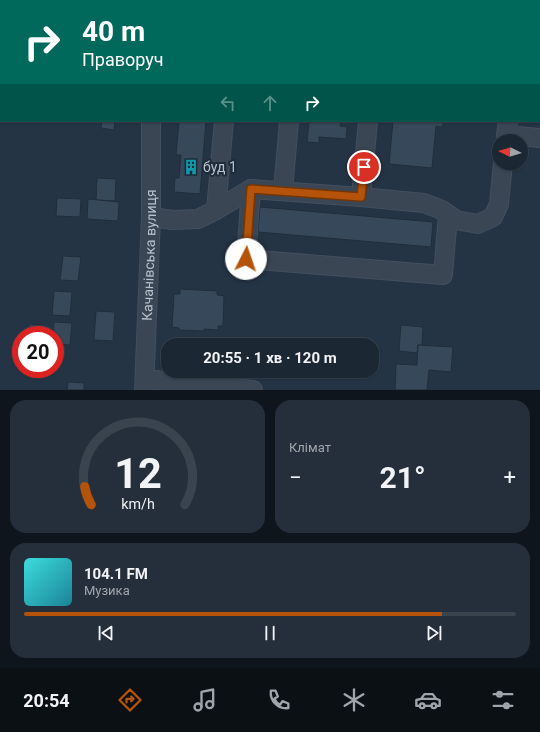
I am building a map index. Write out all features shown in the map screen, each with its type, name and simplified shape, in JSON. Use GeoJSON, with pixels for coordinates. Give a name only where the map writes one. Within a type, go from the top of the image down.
{"type":"FeatureCollection","features":[{"type":"Feature","properties":{"kind":"street","name":"Качанівська вулиця"},"geometry":{"type":"LineString","coordinates":[[144,384],[151,217],[151,122]]}},
{"type":"Feature","properties":{"kind":"street"},"geometry":{"type":"LineString","coordinates":[[216,210],[224,122]]}},
{"type":"Feature","properties":{"kind":"street"},"geometry":{"type":"LineString","coordinates":[[282,191],[289,122]]}},
{"type":"Feature","properties":{"kind":"street"},"geometry":{"type":"LineString","coordinates":[[361,197],[368,122]]}},
{"type":"Feature","properties":{"kind":"street"},"geometry":{"type":"LineString","coordinates":[[506,132],[540,138]]}},
{"type":"Feature","properties":{"kind":"street"},"geometry":{"type":"LineString","coordinates":[[151,217],[173,220],[198,219],[251,189],[424,203],[442,210],[456,220],[478,224],[493,217],[499,204],[502,170]]}},
{"type":"Feature","properties":{"kind":"street"},"geometry":{"type":"LineString","coordinates":[[251,189],[246,259],[443,275],[448,214]]}},
{"type":"Feature","properties":{"kind":"street"},"geometry":{"type":"LineString","coordinates":[[144,384],[253,390]]}},
{"type":"Feature","properties":{"kind":"building"},"geometry":{"type":"Polygon","coordinates":[[[102,122],[115,122],[114,130],[101,128],[102,122]]]}},
{"type":"Feature","properties":{"kind":"building","name":"буд 1"},"geometry":{"type":"Polygon","coordinates":[[[179,122],[206,122],[200,194],[174,192],[175,178],[179,178],[181,155],[176,155],[179,122]]]}},
{"type":"Feature","properties":{"kind":"building"},"geometry":{"type":"Polygon","coordinates":[[[309,122],[341,122],[340,126],[347,127],[346,139],[319,137],[319,143],[307,142],[309,122]]]}},
{"type":"Feature","properties":{"kind":"building"},"geometry":{"type":"Polygon","coordinates":[[[393,122],[443,122],[443,127],[436,126],[432,168],[389,164],[393,122]]]}},
{"type":"Feature","properties":{"kind":"building"},"geometry":{"type":"Polygon","coordinates":[[[97,178],[116,179],[115,201],[96,200],[97,178]]]}},
{"type":"Feature","properties":{"kind":"building"},"geometry":{"type":"Polygon","coordinates":[[[57,198],[81,199],[80,217],[56,216],[57,198]]]}},
{"type":"Feature","properties":{"kind":"building"},"geometry":{"type":"Polygon","coordinates":[[[88,199],[119,202],[118,221],[87,219],[88,199]]]}},
{"type":"Feature","properties":{"kind":"building"},"geometry":{"type":"Polygon","coordinates":[[[260,207],[433,222],[431,247],[258,232],[260,207]]]}},
{"type":"Feature","properties":{"kind":"building"},"geometry":{"type":"Polygon","coordinates":[[[63,256],[81,257],[78,281],[60,280],[63,256]]]}},
{"type":"Feature","properties":{"kind":"building"},"geometry":{"type":"Polygon","coordinates":[[[180,289],[217,291],[217,295],[224,296],[223,326],[218,326],[218,330],[204,329],[204,331],[179,330],[179,328],[172,327],[174,294],[180,294],[180,289]]]}},
{"type":"Feature","properties":{"kind":"building"},"geometry":{"type":"Polygon","coordinates":[[[54,291],[72,292],[70,316],[52,315],[54,291]]]}},
{"type":"Feature","properties":{"kind":"building"},"geometry":{"type":"Polygon","coordinates":[[[96,311],[115,312],[113,341],[94,340],[96,311]]]}},
{"type":"Feature","properties":{"kind":"building"},"geometry":{"type":"Polygon","coordinates":[[[54,322],[72,323],[70,345],[64,345],[64,326],[54,326],[54,322]]]}},
{"type":"Feature","properties":{"kind":"building"},"geometry":{"type":"Polygon","coordinates":[[[29,324],[43,325],[43,326],[29,326],[29,324]]]}},
{"type":"Feature","properties":{"kind":"building"},"geometry":{"type":"Polygon","coordinates":[[[401,325],[423,327],[422,345],[418,345],[417,353],[399,351],[401,325]]]}},
{"type":"Feature","properties":{"kind":"building"},"geometry":{"type":"Polygon","coordinates":[[[418,345],[453,347],[451,372],[429,370],[427,390],[395,390],[396,364],[417,365],[418,345]]]}},
{"type":"Feature","properties":{"kind":"building"},"geometry":{"type":"Polygon","coordinates":[[[68,382],[84,383],[84,390],[67,390],[68,382]]]}},
{"type":"Feature","properties":{"kind":"place","name":"буд 1"},"geometry":{"type":"Point","coordinates":[191,167]}},
{"type":"Feature","properties":{"kind":"route"},"geometry":{"type":"LineString","coordinates":[[246,259],[251,189],[361,197],[364,167]]}}]}
